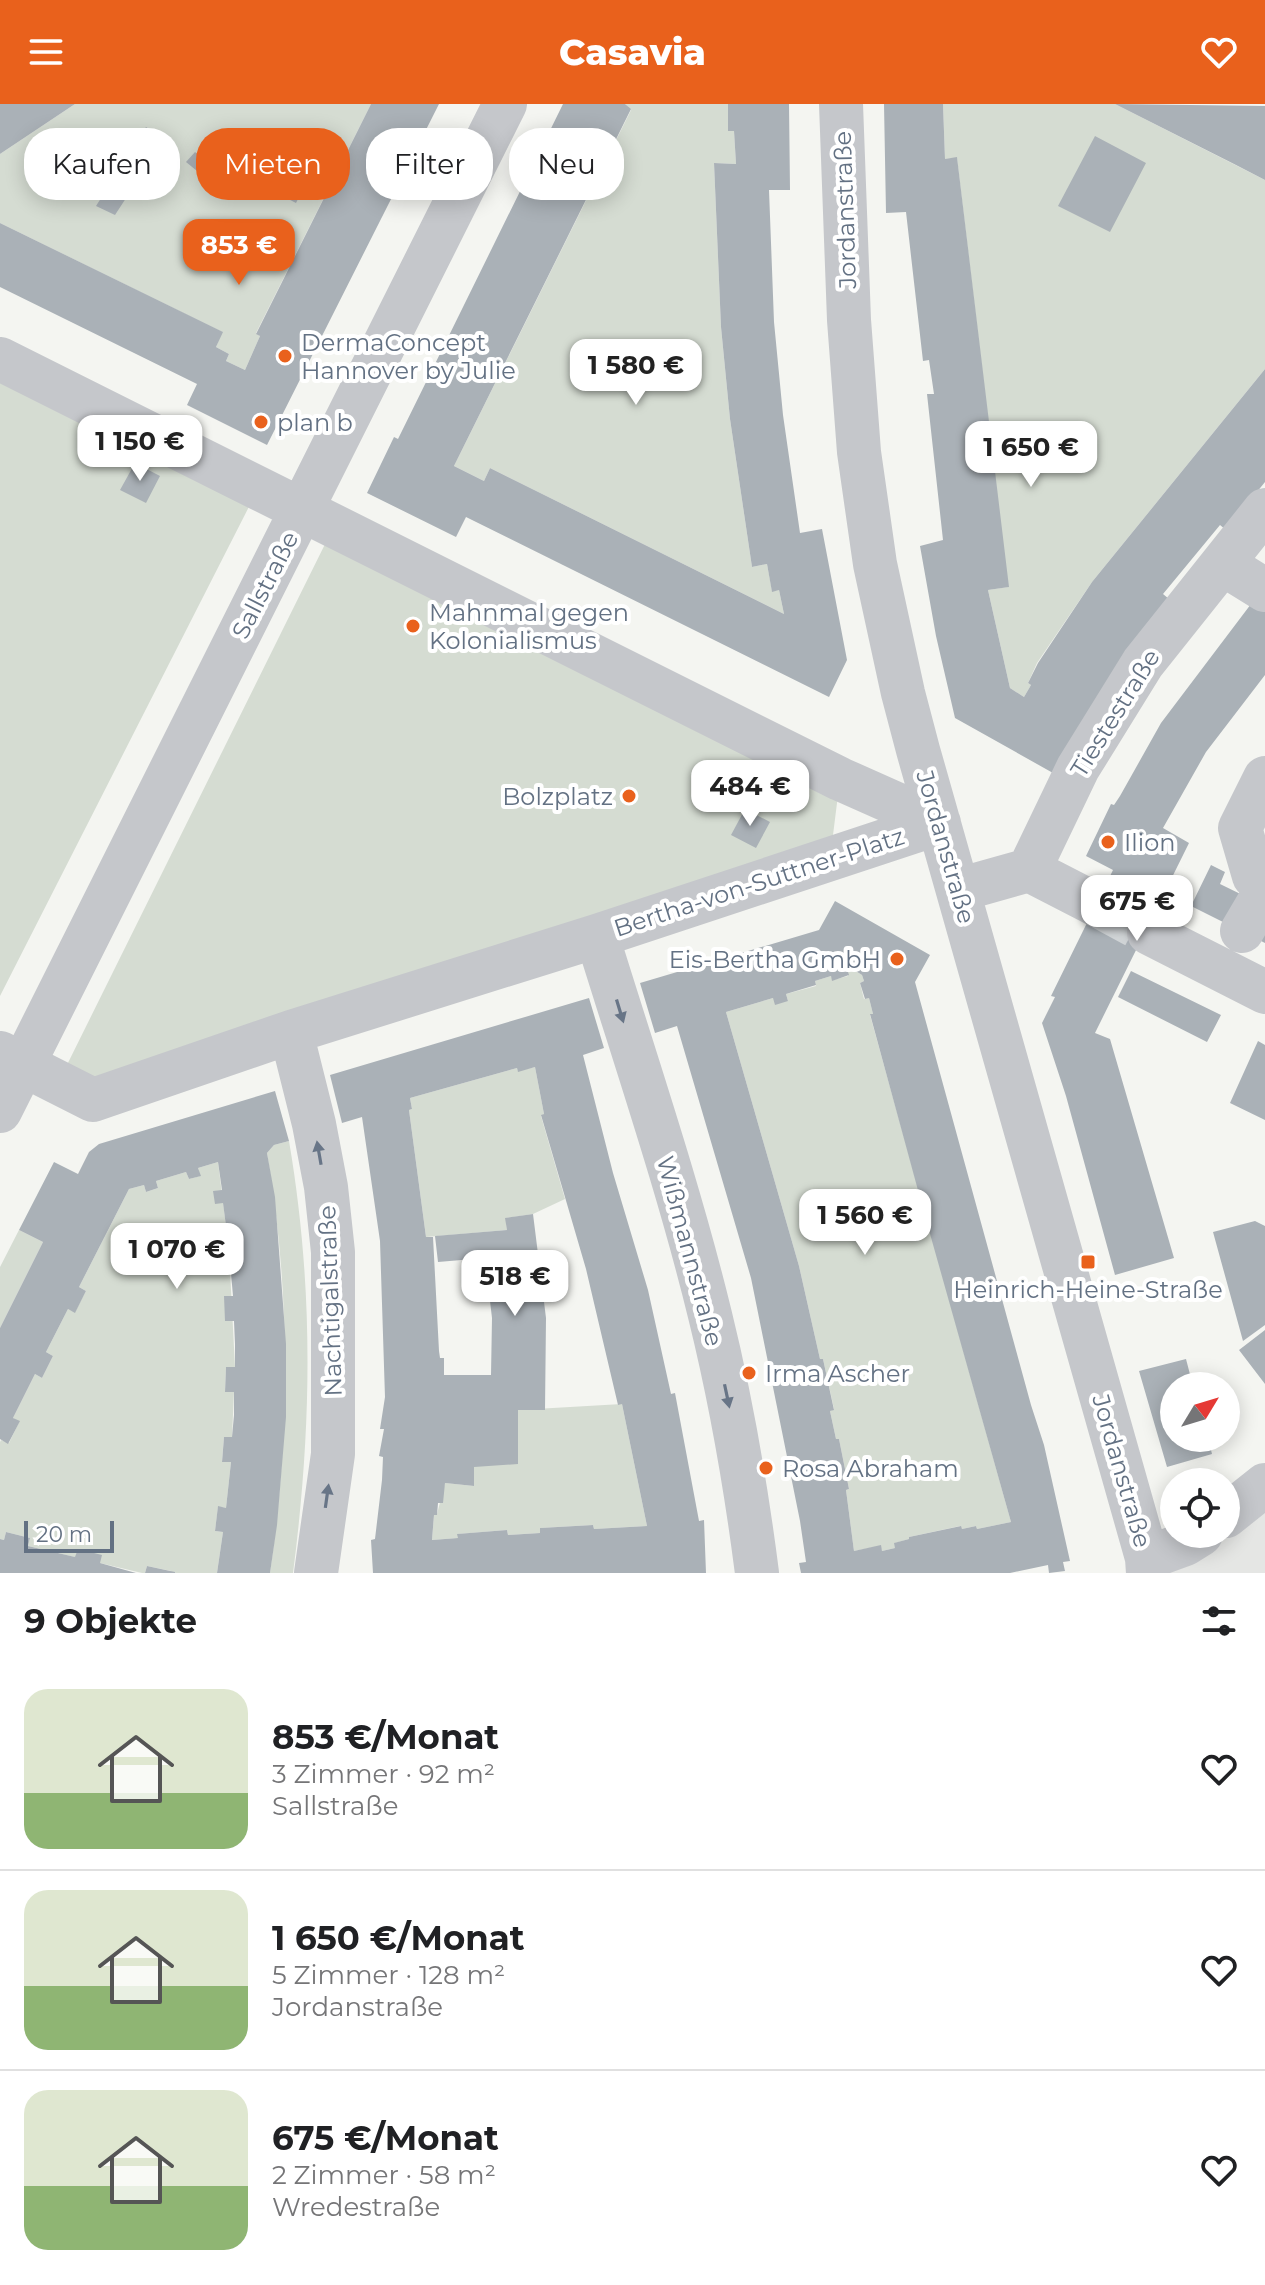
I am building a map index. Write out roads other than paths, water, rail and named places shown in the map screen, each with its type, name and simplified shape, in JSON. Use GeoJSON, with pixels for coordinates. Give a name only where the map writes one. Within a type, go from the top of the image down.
{"type":"FeatureCollection","features":[{"type":"Feature","properties":{"kind":"street","name":"Sallstraße"},"geometry":{"type":"LineString","coordinates":[[0,1111],[11,1059],[303,510],[505,104]]}},
{"type":"Feature","properties":{"kind":"street","name":"Jordanstraße"},"geometry":{"type":"LineString","coordinates":[[841,104],[849,320],[859,452],[875,564],[897,665],[939,823],[1148,1565]]}},
{"type":"Feature","properties":{"kind":"street","name":"Bertha-von-Suttner-Platz"},"geometry":{"type":"LineString","coordinates":[[0,359],[840,779],[939,823]]}},
{"type":"Feature","properties":{"kind":"street","name":"Tiestestraße"},"geometry":{"type":"LineString","coordinates":[[1029,870],[1078,768],[1143,663],[1265,510]]}},
{"type":"Feature","properties":{"kind":"street"},"geometry":{"type":"LineString","coordinates":[[1223,564],[1265,590]]}},
{"type":"Feature","properties":{"kind":"street"},"geometry":{"type":"LineString","coordinates":[[1265,778],[1240,828],[1254,876],[1265,881]]}},
{"type":"Feature","properties":{"kind":"street","name":"Bertha-von-Suttner-Platz"},"geometry":{"type":"LineString","coordinates":[[11,1059],[93,1100],[291,1032],[597,936],[939,823]]}},
{"type":"Feature","properties":{"kind":"street"},"geometry":{"type":"LineString","coordinates":[[958,890],[1029,870],[1097,905]]}},
{"type":"Feature","properties":{"kind":"street"},"geometry":{"type":"LineString","coordinates":[[1242,931],[1265,892]]}},
{"type":"Feature","properties":{"kind":"street"},"geometry":{"type":"LineString","coordinates":[[1149,933],[1265,992]]}},
{"type":"Feature","properties":{"kind":"street","name":"Wißmannstraße"},"geometry":{"type":"LineString","coordinates":[[597,936],[710,1315],[745,1486],[757,1573]]}},
{"type":"Feature","properties":{"kind":"street","name":"Nachtigalstraße"},"geometry":{"type":"LineString","coordinates":[[291,1032],[314,1124],[326,1187],[333,1252],[333,1454],[316,1573]]}},
{"type":"Feature","properties":{"kind":"street"},"geometry":{"type":"LineString","coordinates":[[1240,1505],[1265,1485]]}},
{"type":"Feature","properties":{"kind":"street"},"geometry":{"type":"LineString","coordinates":[[1148,1565],[1178,1548]]}},
{"type":"Feature","properties":{"kind":"tunnel"},"geometry":{"type":"LineString","coordinates":[[1097,905],[1149,933]]}},
{"type":"Feature","properties":{"kind":"place","name":"DermaConcept Hannover by Julie"},"geometry":{"type":"Point","coordinates":[285,356]}},
{"type":"Feature","properties":{"kind":"place","name":"plan b"},"geometry":{"type":"Point","coordinates":[261,422]}},
{"type":"Feature","properties":{"kind":"place","name":"Mahnmal gegen Kolonialismus"},"geometry":{"type":"Point","coordinates":[413,626]}},
{"type":"Feature","properties":{"kind":"place","name":"Bolzplatz"},"geometry":{"type":"Point","coordinates":[629,796]}},
{"type":"Feature","properties":{"kind":"place","name":"Ilion"},"geometry":{"type":"Point","coordinates":[1108,842]}},
{"type":"Feature","properties":{"kind":"place","name":"Eis-Bertha GmbH"},"geometry":{"type":"Point","coordinates":[897,959]}},
{"type":"Feature","properties":{"kind":"place","name":"Heinrich-Heine-Straße"},"geometry":{"type":"Point","coordinates":[1088,1262]}},
{"type":"Feature","properties":{"kind":"place","name":"Irma Ascher"},"geometry":{"type":"Point","coordinates":[749,1373]}},
{"type":"Feature","properties":{"kind":"place","name":"Rosa Abraham"},"geometry":{"type":"Point","coordinates":[766,1468]}}]}
